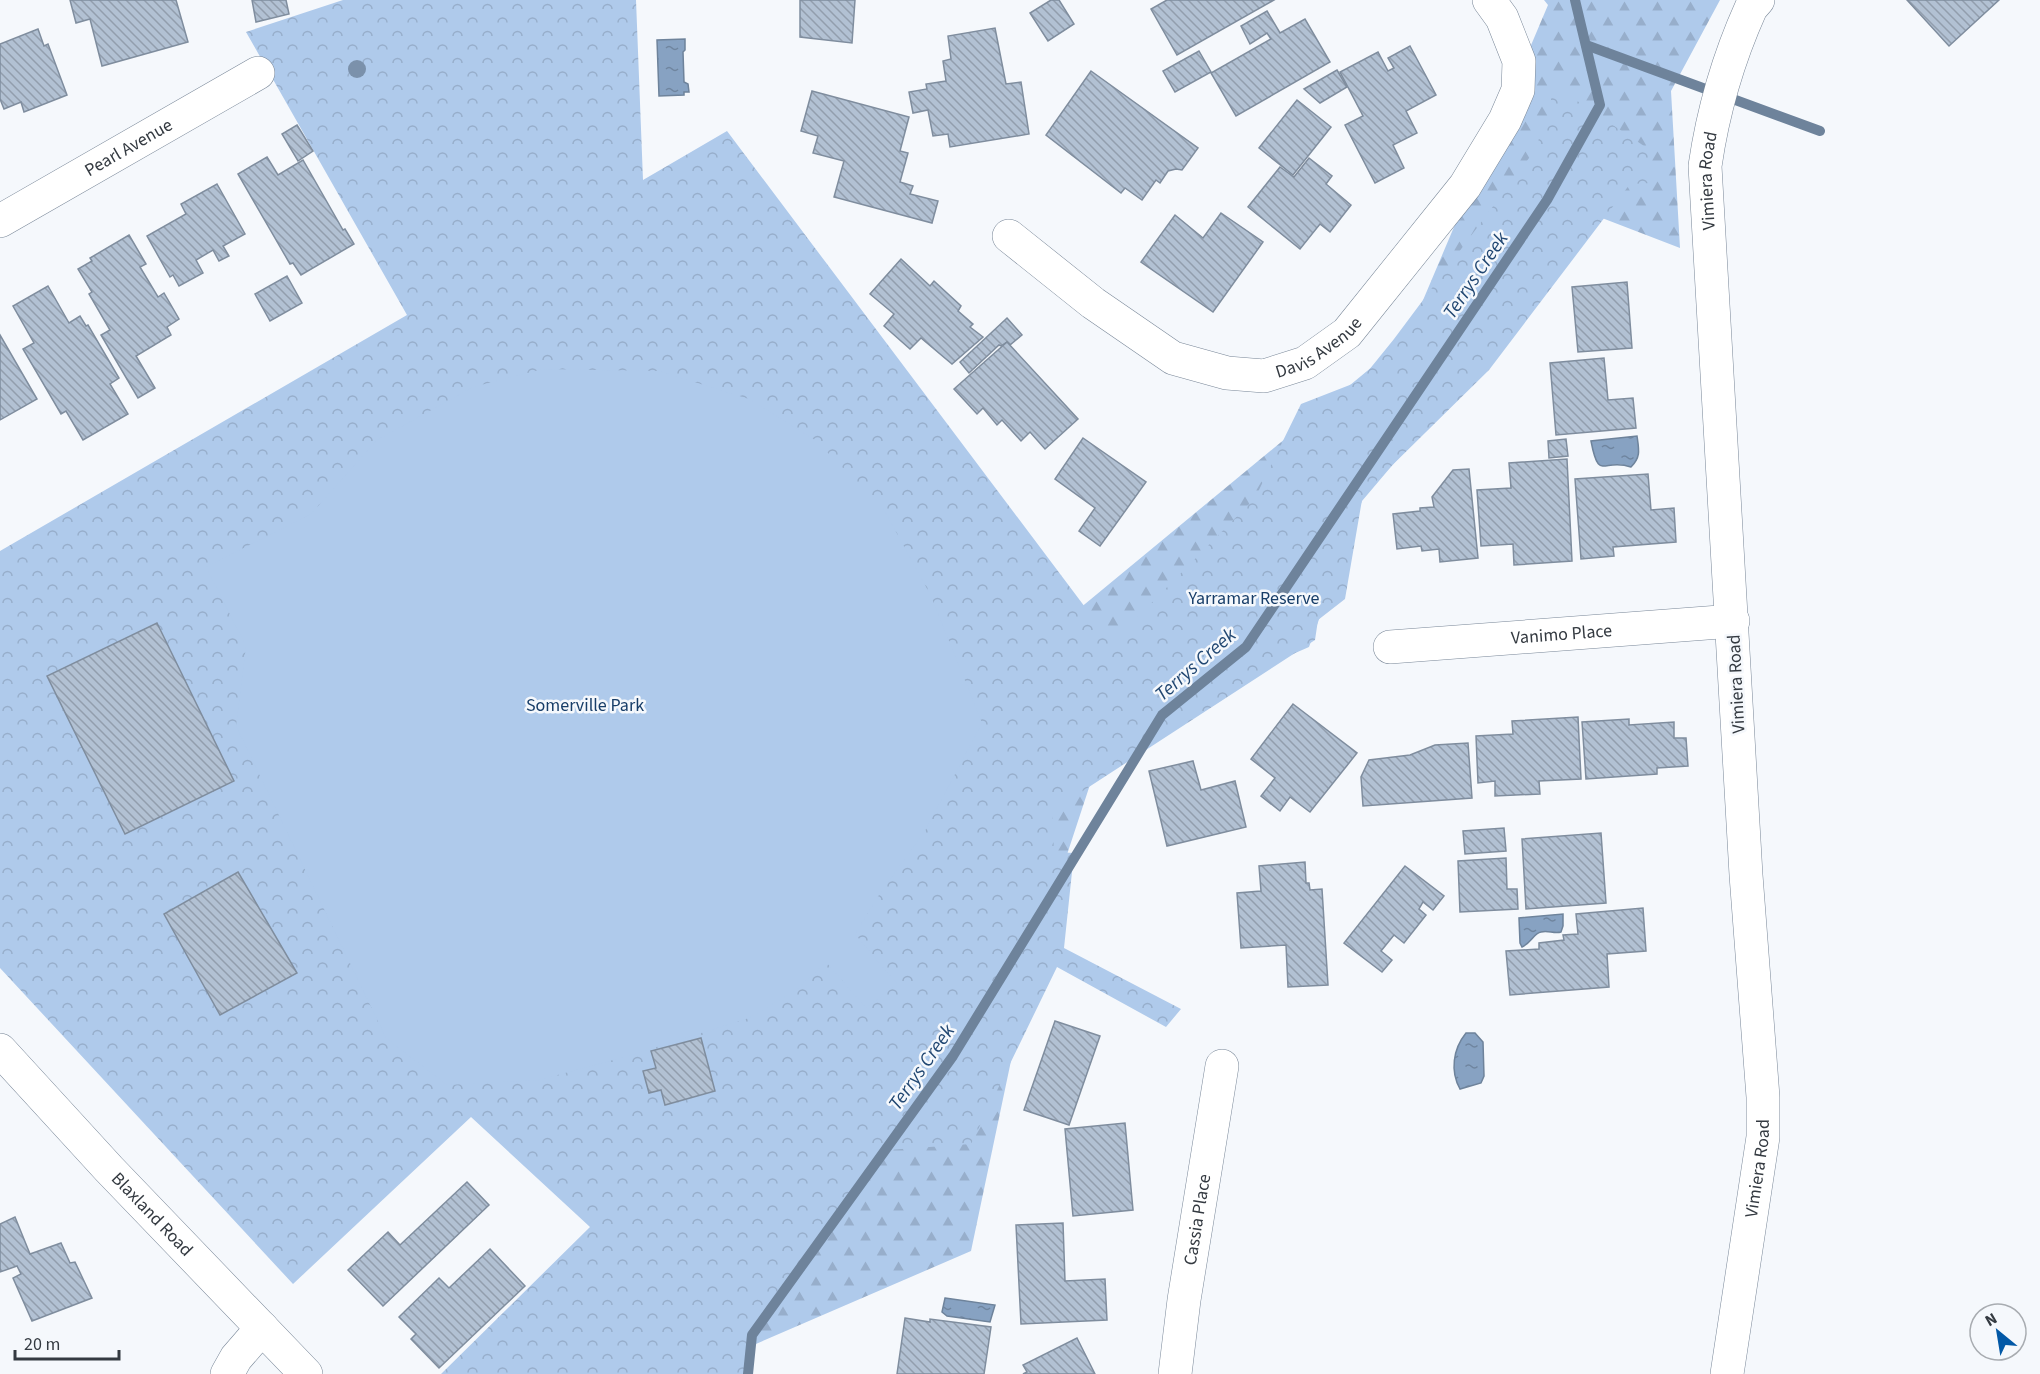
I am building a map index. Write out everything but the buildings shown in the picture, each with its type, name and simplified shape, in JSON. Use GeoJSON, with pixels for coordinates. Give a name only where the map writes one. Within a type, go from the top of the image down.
{"type":"FeatureCollection","features":[{"type":"Feature","properties":{"kind":"street","name":"Davis Avenue"},"geometry":{"type":"LineString","coordinates":[[1009,236],[1093,303],[1173,358],[1227,373],[1264,376],[1305,363],[1347,333],[1465,186],[1505,120],[1518,90],[1519,61],[1502,18],[1489,0]]}},
{"type":"Feature","properties":{"kind":"street","name":"Vimiera Road"},"geometry":{"type":"LineString","coordinates":[[1727,1374],[1764,1137],[1746,875],[1705,166],[1710,134],[1728,66],[1751,8],[1758,0]]}},
{"type":"Feature","properties":{"kind":"street","name":"Pearl Avenue"},"geometry":{"type":"LineString","coordinates":[[0,221],[258,73]]}},
{"type":"Feature","properties":{"kind":"street","name":"Vanimo Place"},"geometry":{"type":"LineString","coordinates":[[1390,647],[1733,621]]}},
{"type":"Feature","properties":{"kind":"street","name":"Blaxland Road"},"geometry":{"type":"LineString","coordinates":[[0,1050],[109,1169],[306,1374]]}},
{"type":"Feature","properties":{"kind":"street","name":"Cassia Place"},"geometry":{"type":"LineString","coordinates":[[1175,1374],[1184,1300],[1222,1066]]}},
{"type":"Feature","properties":{"kind":"street"},"geometry":{"type":"LineString","coordinates":[[227,1374],[236,1358],[262,1328]]}},
{"type":"Feature","properties":{"kind":"green space","name":"Somerville Park"},"geometry":{"type":"Polygon","coordinates":[[[343,0],[636,0],[643,180],[727,131],[1112,643],[1255,498],[1301,404],[1360,381],[1394,339],[1532,154],[1550,115],[1552,84],[1647,148],[1652,183],[1630,184],[1489,370],[1363,494],[1345,599],[1318,620],[1315,640],[1052,811],[1054,852],[1074,853],[1064,948],[1181,1009],[1166,1027],[1057,967],[971,1144],[888,1150],[843,1204],[797,1276],[753,1335],[748,1374],[441,1374],[590,1227],[471,1117],[293,1284],[0,968],[0,551],[407,315],[246,32],[343,0]]]}},
{"type":"Feature","properties":{"kind":"green space","name":"Yarramar Reserve"},"geometry":{"type":"Polygon","coordinates":[[[1544,0],[1720,0],[1671,91],[1680,248],[1602,218],[1362,501],[1309,647],[1106,736],[1032,961],[971,1251],[698,1369],[1005,670],[1407,338],[1548,5],[1544,0]]]}},
{"type":"Feature","properties":{"kind":"green space","name":"Somerville Park"},"geometry":{"type":"Polygon","coordinates":[[[543,369],[659,371],[749,399],[815,440],[883,508],[931,596],[982,723],[925,831],[879,895],[855,934],[897,984],[866,1008],[826,962],[795,991],[749,1018],[628,1056],[539,1080],[447,1085],[386,1038],[236,726],[246,646],[206,567],[311,514],[377,440],[473,387],[543,369]]]}},
{"type":"Feature","properties":{"kind":"water"},"geometry":{"type":"Polygon","coordinates":[[[685,39],[684,82],[688,84],[689,92],[684,92],[684,95],[659,96],[657,40],[685,39]]]}},
{"type":"Feature","properties":{"kind":"water"},"geometry":{"type":"Polygon","coordinates":[[[1637,436],[1638,453],[1631,467],[1604,466],[1597,461],[1591,441],[1637,436]]]}},
{"type":"Feature","properties":{"kind":"water"},"geometry":{"type":"Polygon","coordinates":[[[1563,914],[1561,932],[1539,933],[1522,947],[1519,918],[1563,914]]]}},
{"type":"Feature","properties":{"kind":"water"},"geometry":{"type":"Polygon","coordinates":[[[1466,1033],[1475,1033],[1483,1042],[1484,1076],[1481,1083],[1460,1089],[1455,1075],[1454,1060],[1458,1046],[1466,1033]]]}},
{"type":"Feature","properties":{"kind":"water"},"geometry":{"type":"Polygon","coordinates":[[[945,1298],[995,1305],[990,1322],[947,1316],[942,1312],[945,1298]]]}},
{"type":"Feature","properties":{"kind":"waterway","name":"Terrys Creek"},"geometry":{"type":"LineString","coordinates":[[748,1374],[752,1335],[953,1056],[1162,715],[1246,647],[1547,200],[1600,105],[1575,0]]}},
{"type":"Feature","properties":{"kind":"waterway"},"geometry":{"type":"LineString","coordinates":[[1586,45],[1820,131]]}}]}
